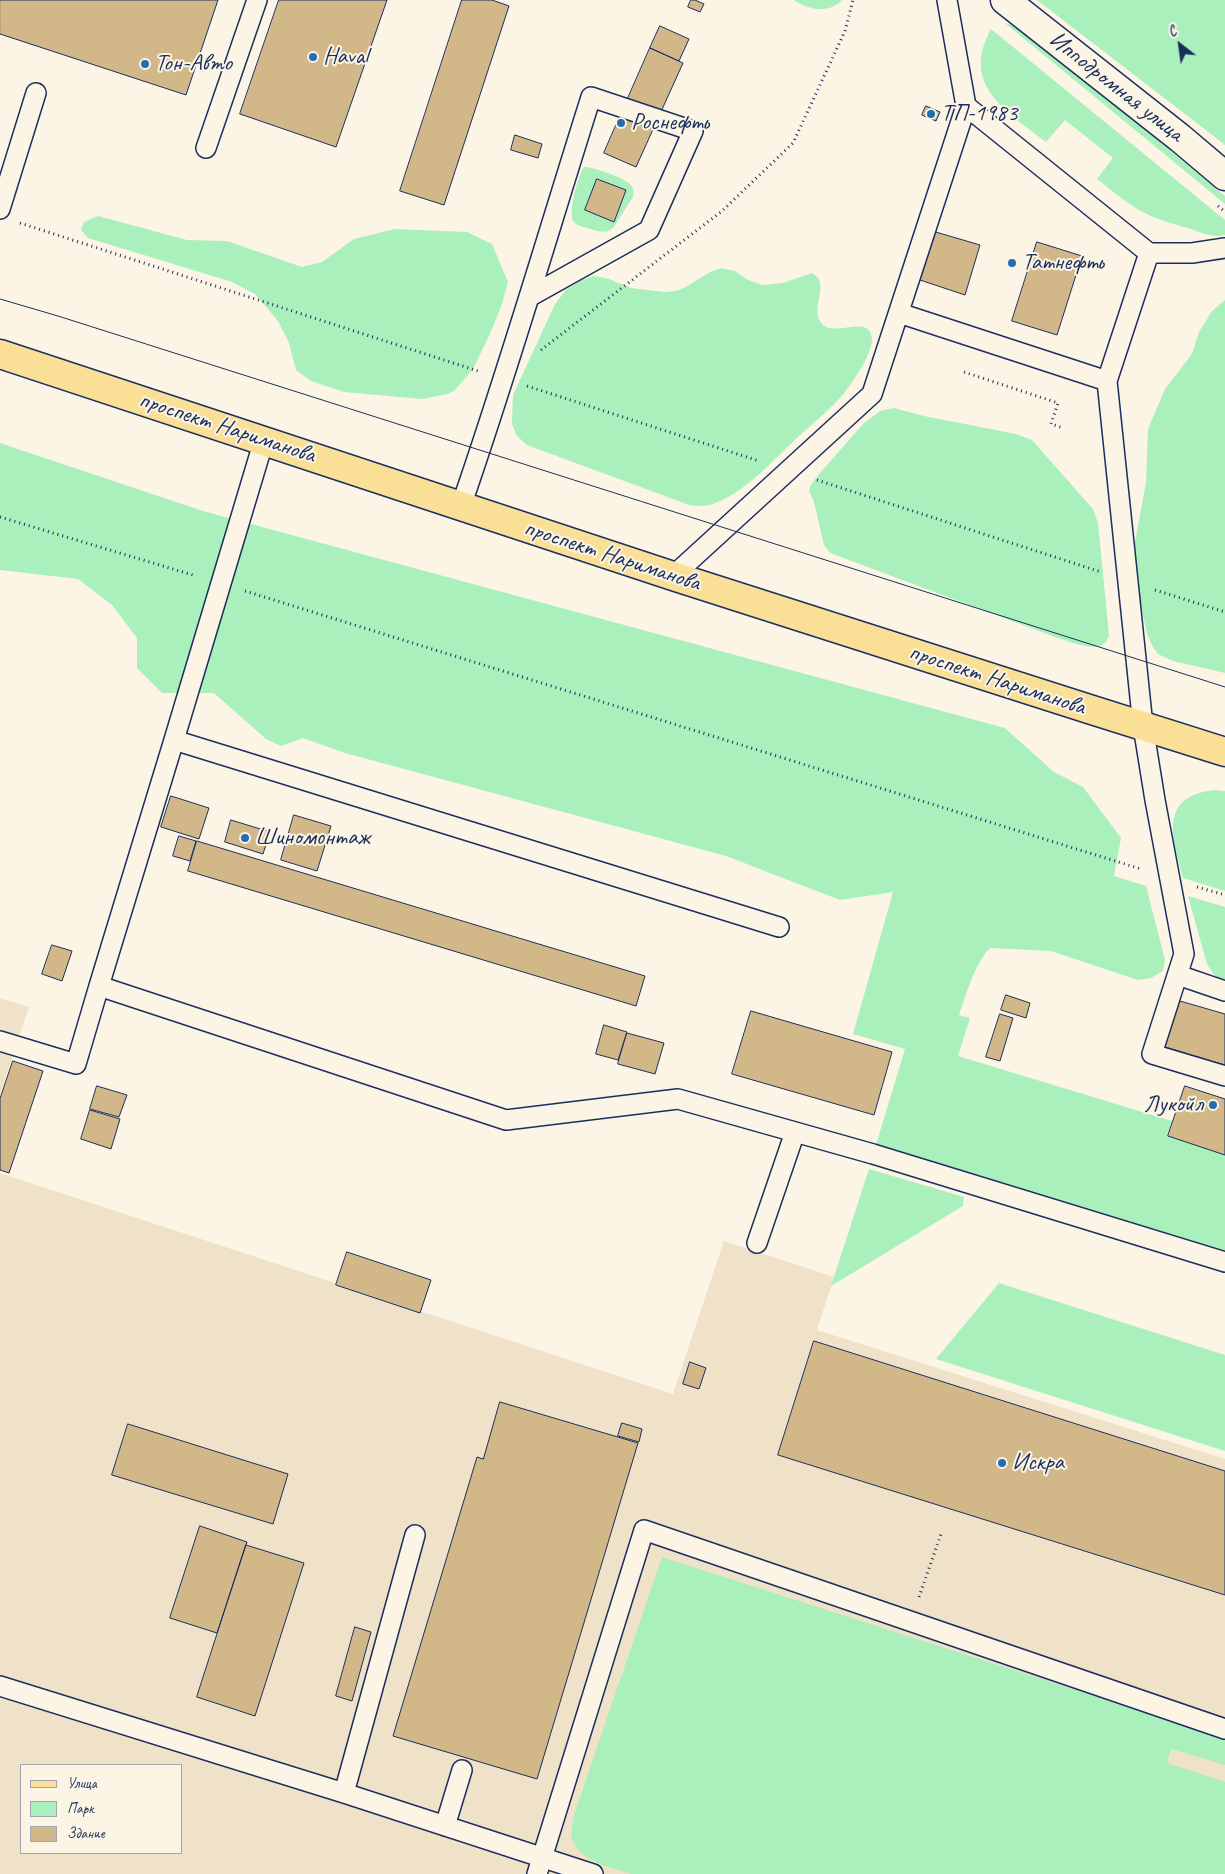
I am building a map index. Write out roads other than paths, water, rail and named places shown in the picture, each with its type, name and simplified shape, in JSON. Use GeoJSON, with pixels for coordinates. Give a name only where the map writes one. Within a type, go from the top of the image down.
{"type":"FeatureCollection","features":[{"type":"Feature","properties":{"kind":"main road","name":"проспект Нариманова"},"geometry":{"type":"LineString","coordinates":[[0,354],[673,576],[1225,752]]}},
{"type":"Feature","properties":{"kind":"street","name":"Ипподромная улица"},"geometry":{"type":"LineString","coordinates":[[1005,0],[1180,138],[1225,176]]}},
{"type":"Feature","properties":{"kind":"lane"},"geometry":{"type":"LineString","coordinates":[[206,148],[257,0]]}},
{"type":"Feature","properties":{"kind":"lane"},"geometry":{"type":"LineString","coordinates":[[673,576],[872,394],[966,106],[947,0]]}},
{"type":"Feature","properties":{"kind":"lane"},"geometry":{"type":"LineString","coordinates":[[0,209],[36,94]]}},
{"type":"Feature","properties":{"kind":"lane"},"geometry":{"type":"LineString","coordinates":[[461,506],[503,379],[591,97],[693,131],[649,230],[529,297]]}},
{"type":"Feature","properties":{"kind":"lane"},"geometry":{"type":"LineString","coordinates":[[966,106],[1149,252],[1192,253],[1225,248]]}},
{"type":"Feature","properties":{"kind":"lane"},"geometry":{"type":"LineString","coordinates":[[1149,252],[1107,381],[1143,726],[1184,954],[1152,1054],[1225,1076]]}},
{"type":"Feature","properties":{"kind":"lane"},"geometry":{"type":"LineString","coordinates":[[899,314],[1107,381]]}},
{"type":"Feature","properties":{"kind":"lane"},"geometry":{"type":"LineString","coordinates":[[0,1041],[76,1064],[264,440]]}},
{"type":"Feature","properties":{"kind":"lane"},"geometry":{"type":"LineString","coordinates":[[174,740],[778,927]]}},
{"type":"Feature","properties":{"kind":"lane"},"geometry":{"type":"LineString","coordinates":[[1178,975],[1225,991]]}},
{"type":"Feature","properties":{"kind":"lane"},"geometry":{"type":"LineString","coordinates":[[99,986],[506,1120],[678,1099],[873,1154],[1225,1262]]}},
{"type":"Feature","properties":{"kind":"lane"},"geometry":{"type":"LineString","coordinates":[[756,1243],[795,1132]]}},
{"type":"Feature","properties":{"kind":"lane"},"geometry":{"type":"LineString","coordinates":[[540,1866],[644,1530],[1225,1729]]}},
{"type":"Feature","properties":{"kind":"lane"},"geometry":{"type":"LineString","coordinates":[[344,1793],[415,1535]]}},
{"type":"Feature","properties":{"kind":"lane"},"geometry":{"type":"LineString","coordinates":[[0,1686],[446,1826],[540,1866],[593,1874]]}},
{"type":"Feature","properties":{"kind":"lane"},"geometry":{"type":"LineString","coordinates":[[446,1826],[462,1770]]}},
{"type":"Feature","properties":{"kind":"tram line"},"geometry":{"type":"LineString","coordinates":[[0,299],[1225,687]]}},
{"type":"Feature","properties":{"kind":"place","name":"Haval"},"geometry":{"type":"Point","coordinates":[313,57]}},
{"type":"Feature","properties":{"kind":"place","name":"Тон-Авто"},"geometry":{"type":"Point","coordinates":[145,64]}},
{"type":"Feature","properties":{"kind":"place","name":"ТП-1983"},"geometry":{"type":"Point","coordinates":[931,114]}},
{"type":"Feature","properties":{"kind":"place","name":"Роснефть"},"geometry":{"type":"Point","coordinates":[621,123]}},
{"type":"Feature","properties":{"kind":"place","name":"Татнефть"},"geometry":{"type":"Point","coordinates":[1012,263]}},
{"type":"Feature","properties":{"kind":"place","name":"Шиномонтаж"},"geometry":{"type":"Point","coordinates":[245,838]}},
{"type":"Feature","properties":{"kind":"place","name":"Лукойл"},"geometry":{"type":"Point","coordinates":[1213,1105]}},
{"type":"Feature","properties":{"kind":"place","name":"Искра"},"geometry":{"type":"Point","coordinates":[1002,1463]}}]}
